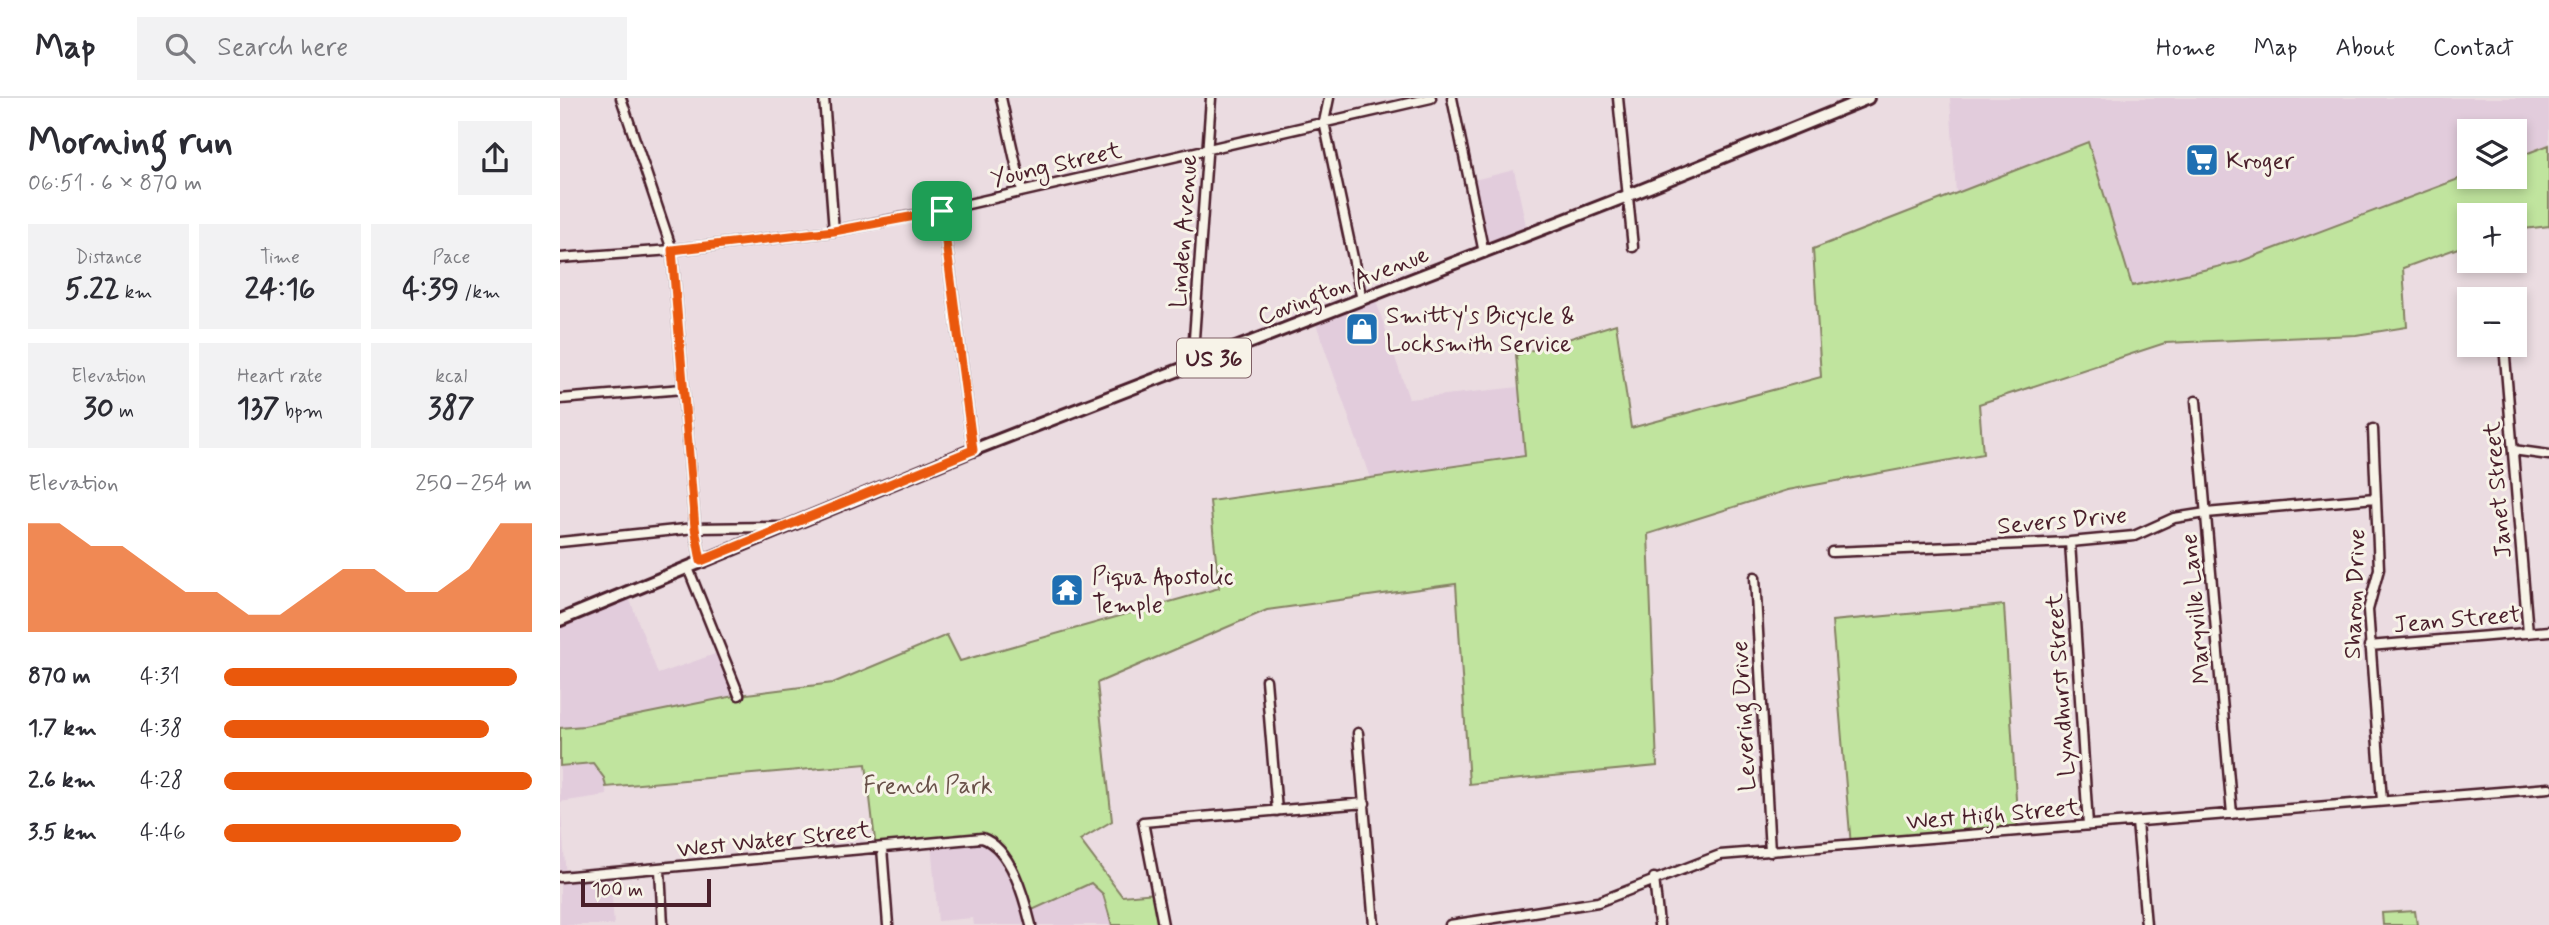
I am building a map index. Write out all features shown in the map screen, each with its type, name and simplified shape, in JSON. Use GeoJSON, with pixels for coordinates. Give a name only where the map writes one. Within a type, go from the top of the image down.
{"type":"FeatureCollection","features":[{"type":"Feature","properties":{"kind":"main road","name":"Covington Avenue"},"geometry":{"type":"LineString","coordinates":[[560,620],[973,450],[1627,197],[1868,98]]}},
{"type":"Feature","properties":{"kind":"street"},"geometry":{"type":"LineString","coordinates":[[621,98],[672,250],[695,528],[701,561]]}},
{"type":"Feature","properties":{"kind":"street"},"geometry":{"type":"LineString","coordinates":[[824,98],[834,231]]}},
{"type":"Feature","properties":{"kind":"street"},"geometry":{"type":"LineString","coordinates":[[1001,98],[1021,191]]}},
{"type":"Feature","properties":{"kind":"street","name":"Linden Avenue"},"geometry":{"type":"LineString","coordinates":[[1192,367],[1212,98]]}},
{"type":"Feature","properties":{"kind":"street"},"geometry":{"type":"LineString","coordinates":[[1329,98],[1325,122],[1362,300]]}},
{"type":"Feature","properties":{"kind":"street","name":"Young Street"},"geometry":{"type":"LineString","coordinates":[[560,258],[672,250],[834,231],[942,211],[1431,98]]}},
{"type":"Feature","properties":{"kind":"street"},"geometry":{"type":"LineString","coordinates":[[1452,98],[1484,253]]}},
{"type":"Feature","properties":{"kind":"street"},"geometry":{"type":"LineString","coordinates":[[1618,98],[1633,247]]}},
{"type":"Feature","properties":{"kind":"street"},"geometry":{"type":"LineString","coordinates":[[942,211],[973,450]]}},
{"type":"Feature","properties":{"kind":"street","name":"Janet Street"},"geometry":{"type":"LineString","coordinates":[[2505,357],[2528,633]]}},
{"type":"Feature","properties":{"kind":"street"},"geometry":{"type":"LineString","coordinates":[[560,399],[683,389]]}},
{"type":"Feature","properties":{"kind":"street","name":"Maryville Lane"},"geometry":{"type":"LineString","coordinates":[[2196,401],[2232,814]]}},
{"type":"Feature","properties":{"kind":"street","name":"Sharon Drive"},"geometry":{"type":"LineString","coordinates":[[2373,429],[2379,569],[2368,610],[2382,801]]}},
{"type":"Feature","properties":{"kind":"street"},"geometry":{"type":"LineString","coordinates":[[2513,450],[2549,455]]}},
{"type":"Feature","properties":{"kind":"street","name":"Severs Drive"},"geometry":{"type":"LineString","coordinates":[[1832,552],[2070,542],[2134,536],[2174,518],[2375,498]]}},
{"type":"Feature","properties":{"kind":"street"},"geometry":{"type":"LineString","coordinates":[[560,542],[695,528],[784,526]]}},
{"type":"Feature","properties":{"kind":"street","name":"Lyndhurst Street"},"geometry":{"type":"LineString","coordinates":[[2070,542],[2088,825]]}},
{"type":"Feature","properties":{"kind":"street"},"geometry":{"type":"LineString","coordinates":[[688,568],[739,695]]}},
{"type":"Feature","properties":{"kind":"street","name":"Levering Drive"},"geometry":{"type":"LineString","coordinates":[[1755,577],[1770,852]]}},
{"type":"Feature","properties":{"kind":"street","name":"Jean Street"},"geometry":{"type":"LineString","coordinates":[[2369,646],[2549,631]]}},
{"type":"Feature","properties":{"kind":"street"},"geometry":{"type":"LineString","coordinates":[[1266,680],[1277,811]]}},
{"type":"Feature","properties":{"kind":"street"},"geometry":{"type":"LineString","coordinates":[[1358,733],[1374,925]]}},
{"type":"Feature","properties":{"kind":"street","name":"West High Street"},"geometry":{"type":"LineString","coordinates":[[1450,925],[1479,923],[1598,902],[1654,878],[1720,855],[2549,788]]}},
{"type":"Feature","properties":{"kind":"street"},"geometry":{"type":"LineString","coordinates":[[1163,925],[1144,841],[1143,822],[1365,803]]}},
{"type":"Feature","properties":{"kind":"street"},"geometry":{"type":"LineString","coordinates":[[2137,822],[2146,925]]}},
{"type":"Feature","properties":{"kind":"street","name":"West Water Street"},"geometry":{"type":"LineString","coordinates":[[560,877],[660,870],[972,839],[992,841],[1006,857],[1031,925]]}},
{"type":"Feature","properties":{"kind":"street"},"geometry":{"type":"LineString","coordinates":[[882,848],[888,925]]}},
{"type":"Feature","properties":{"kind":"street"},"geometry":{"type":"LineString","coordinates":[[660,870],[663,925]]}},
{"type":"Feature","properties":{"kind":"street"},"geometry":{"type":"LineString","coordinates":[[1654,878],[1659,925]]}},
{"type":"Feature","properties":{"kind":"shaded area"},"geometry":{"type":"Polygon","coordinates":[[[1950,98],[2549,98],[2549,145],[2527,153],[2527,119],[2457,119],[2457,180],[2239,262],[2131,287],[2088,142],[1956,194],[1950,98]]]}},
{"type":"Feature","properties":{"kind":"shaded area"},"geometry":{"type":"Polygon","coordinates":[[[1514,170],[1528,235],[1484,253],[1470,181],[1514,170]]]}},
{"type":"Feature","properties":{"kind":"shaded area"},"geometry":{"type":"Polygon","coordinates":[[[1374,295],[1409,399],[1519,387],[1525,456],[1370,478],[1314,318],[1374,295]]]}},
{"type":"Feature","properties":{"kind":"shaded area"},"geometry":{"type":"Polygon","coordinates":[[[627,592],[658,674],[721,652],[739,695],[584,726],[560,728],[560,620],[627,592]]]}},
{"type":"Feature","properties":{"kind":"shaded area"},"geometry":{"type":"Polygon","coordinates":[[[593,763],[604,778],[607,795],[560,802],[560,766],[593,763]]]}},
{"type":"Feature","properties":{"kind":"shaded area"},"geometry":{"type":"Polygon","coordinates":[[[560,802],[566,876],[610,873],[614,925],[560,925],[560,802]]]}},
{"type":"Feature","properties":{"kind":"shaded area"},"geometry":{"type":"Polygon","coordinates":[[[982,838],[1091,883],[1103,894],[1112,925],[974,925],[973,918],[938,921],[931,843],[982,838]]]}},
{"type":"Feature","properties":{"kind":"green space","name":"French Park"},"geometry":{"type":"Polygon","coordinates":[[[2088,142],[2132,286],[2239,262],[2457,180],[2457,189],[2527,189],[2527,153],[2549,145],[2549,226],[2527,229],[2527,203],[2457,203],[2457,248],[2403,268],[2407,327],[2356,335],[2165,343],[1979,404],[1983,454],[1788,490],[1648,534],[1657,766],[1469,784],[1456,584],[1267,610],[1097,683],[1112,821],[1080,840],[1122,896],[1156,893],[1163,925],[1112,925],[1103,894],[1091,883],[1028,912],[1006,857],[982,838],[876,849],[866,764],[606,787],[604,778],[593,763],[560,766],[560,728],[584,726],[739,695],[833,683],[947,635],[960,661],[1219,588],[1210,501],[1525,456],[1516,355],[1616,324],[1631,428],[1821,377],[1813,249],[2088,142]]]}},
{"type":"Feature","properties":{"kind":"green space"},"geometry":{"type":"Polygon","coordinates":[[[2004,605],[2018,831],[1851,846],[1832,621],[2004,605]]]}},
{"type":"Feature","properties":{"kind":"green space"},"geometry":{"type":"Polygon","coordinates":[[[2415,911],[2417,925],[2383,925],[2382,913],[2415,911]]]}},
{"type":"Feature","properties":{"kind":"place","name":"Kroger"},"geometry":{"type":"Point","coordinates":[2202,160]}},
{"type":"Feature","properties":{"kind":"place","name":"Smitty's Bicycle & Locksmith Service"},"geometry":{"type":"Point","coordinates":[1362,329]}},
{"type":"Feature","properties":{"kind":"place","name":"Piqua Apostolic Temple"},"geometry":{"type":"Point","coordinates":[1067,590]}},
{"type":"Feature","properties":{"kind":"route"},"geometry":{"type":"LineString","coordinates":[[942,211],[973,450],[701,561],[695,528],[672,250],[834,231],[942,211]]}}]}
